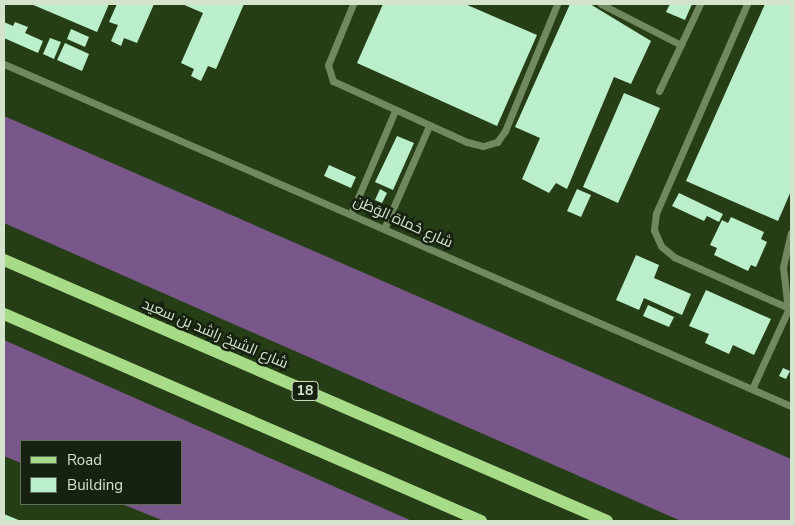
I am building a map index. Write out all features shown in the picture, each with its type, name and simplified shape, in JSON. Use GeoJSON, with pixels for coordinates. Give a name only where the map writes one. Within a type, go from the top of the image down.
{"type":"FeatureCollection","features":[{"type":"Feature","properties":{"kind":"main road","name":"شارع الشيخ راشد بن سعيد"},"geometry":{"type":"LineString","coordinates":[[4,260],[607,521]]}},
{"type":"Feature","properties":{"kind":"main road"},"geometry":{"type":"LineString","coordinates":[[4,314],[481,521]]}},
{"type":"Feature","properties":{"kind":"lane"},"geometry":{"type":"LineString","coordinates":[[353,4],[330,58],[330,76],[338,86],[474,145],[490,145],[502,137],[558,4]]}},
{"type":"Feature","properties":{"kind":"lane"},"geometry":{"type":"LineString","coordinates":[[601,4],[680,45]]}},
{"type":"Feature","properties":{"kind":"lane"},"geometry":{"type":"LineString","coordinates":[[659,91],[700,4]]}},
{"type":"Feature","properties":{"kind":"lane"},"geometry":{"type":"LineString","coordinates":[[747,4],[656,213],[654,230],[661,246],[674,257],[790,309]]}},
{"type":"Feature","properties":{"kind":"lane","name":"شارع حُماة الوَطَن"},"geometry":{"type":"LineString","coordinates":[[4,64],[791,406]]}},
{"type":"Feature","properties":{"kind":"lane"},"geometry":{"type":"LineString","coordinates":[[351,214],[395,110]]}},
{"type":"Feature","properties":{"kind":"lane"},"geometry":{"type":"LineString","coordinates":[[384,229],[429,126]]}},
{"type":"Feature","properties":{"kind":"lane"},"geometry":{"type":"LineString","coordinates":[[752,389],[790,309],[783,282],[791,233]]}},
{"type":"Feature","properties":{"kind":"shaded area"},"geometry":{"type":"Polygon","coordinates":[[[4,116],[791,459],[791,521],[681,521],[4,223],[4,116]]]}},
{"type":"Feature","properties":{"kind":"shaded area"},"geometry":{"type":"Polygon","coordinates":[[[4,340],[412,521],[164,521],[124,505],[182,505],[182,440],[20,440],[20,463],[4,456],[4,340]]]}},
{"type":"Feature","properties":{"kind":"building"},"geometry":{"type":"Polygon","coordinates":[[[31,4],[109,4],[97,32],[31,4]]]}},
{"type":"Feature","properties":{"kind":"building"},"geometry":{"type":"Polygon","coordinates":[[[117,4],[154,4],[137,43],[124,38],[121,46],[111,41],[118,25],[109,22],[117,4]]]}},
{"type":"Feature","properties":{"kind":"building"},"geometry":{"type":"Polygon","coordinates":[[[182,4],[244,4],[216,69],[208,66],[201,81],[191,76],[194,69],[181,63],[203,13],[182,4]]]}},
{"type":"Feature","properties":{"kind":"building"},"geometry":{"type":"Polygon","coordinates":[[[383,4],[465,4],[537,35],[497,126],[357,63],[383,4]]]}},
{"type":"Feature","properties":{"kind":"building"},"geometry":{"type":"Polygon","coordinates":[[[570,4],[590,4],[651,41],[631,84],[614,77],[567,189],[556,183],[549,193],[522,179],[540,138],[515,127],[570,4]]]}},
{"type":"Feature","properties":{"kind":"building"},"geometry":{"type":"Polygon","coordinates":[[[670,4],[692,4],[685,20],[666,12],[670,4]]]}},
{"type":"Feature","properties":{"kind":"building"},"geometry":{"type":"Polygon","coordinates":[[[765,4],[791,4],[791,191],[778,221],[686,181],[765,4]]]}},
{"type":"Feature","properties":{"kind":"building"},"geometry":{"type":"Polygon","coordinates":[[[4,22],[13,26],[15,22],[28,27],[25,33],[43,41],[38,53],[4,38],[4,22]]]}},
{"type":"Feature","properties":{"kind":"building"},"geometry":{"type":"Polygon","coordinates":[[[71,29],[89,37],[85,47],[67,39],[71,29]]]}},
{"type":"Feature","properties":{"kind":"building"},"geometry":{"type":"Polygon","coordinates":[[[50,38],[61,42],[54,59],[43,54],[50,38]]]}},
{"type":"Feature","properties":{"kind":"building"},"geometry":{"type":"Polygon","coordinates":[[[65,43],[89,54],[82,71],[57,60],[65,43]]]}},
{"type":"Feature","properties":{"kind":"building"},"geometry":{"type":"Polygon","coordinates":[[[624,93],[660,108],[618,203],[583,187],[624,93]]]}},
{"type":"Feature","properties":{"kind":"building"},"geometry":{"type":"Polygon","coordinates":[[[397,136],[414,143],[393,190],[375,182],[397,136]]]}},
{"type":"Feature","properties":{"kind":"building"},"geometry":{"type":"Polygon","coordinates":[[[329,165],[356,177],[351,188],[324,176],[329,165]]]}},
{"type":"Feature","properties":{"kind":"building"},"geometry":{"type":"Polygon","coordinates":[[[380,189],[387,193],[382,203],[375,200],[380,189]]]}},
{"type":"Feature","properties":{"kind":"building"},"geometry":{"type":"Polygon","coordinates":[[[577,189],[591,195],[581,217],[567,211],[577,189]]]}},
{"type":"Feature","properties":{"kind":"building"},"geometry":{"type":"Polygon","coordinates":[[[679,193],[723,214],[719,222],[707,216],[704,221],[672,206],[679,193]]]}},
{"type":"Feature","properties":{"kind":"building"},"geometry":{"type":"Polygon","coordinates":[[[731,217],[764,232],[761,239],[767,242],[756,267],[751,265],[748,271],[714,255],[717,248],[710,245],[722,220],[728,223],[731,217]]]}},
{"type":"Feature","properties":{"kind":"building"},"geometry":{"type":"Polygon","coordinates":[[[636,255],[659,265],[654,278],[691,294],[682,315],[644,298],[639,310],[616,300],[636,255]]]}},
{"type":"Feature","properties":{"kind":"building"},"geometry":{"type":"Polygon","coordinates":[[[706,290],[771,319],[754,355],[733,345],[729,354],[705,343],[709,334],[689,326],[706,290]]]}},
{"type":"Feature","properties":{"kind":"building"},"geometry":{"type":"Polygon","coordinates":[[[648,305],[674,317],[669,327],[643,316],[648,305]]]}},
{"type":"Feature","properties":{"kind":"building"},"geometry":{"type":"Polygon","coordinates":[[[783,368],[790,371],[786,379],[779,376],[783,368]]]}},
{"type":"Feature","properties":{"kind":"building"},"geometry":{"type":"Polygon","coordinates":[[[4,514],[21,521],[4,521],[4,514]]]}}]}
